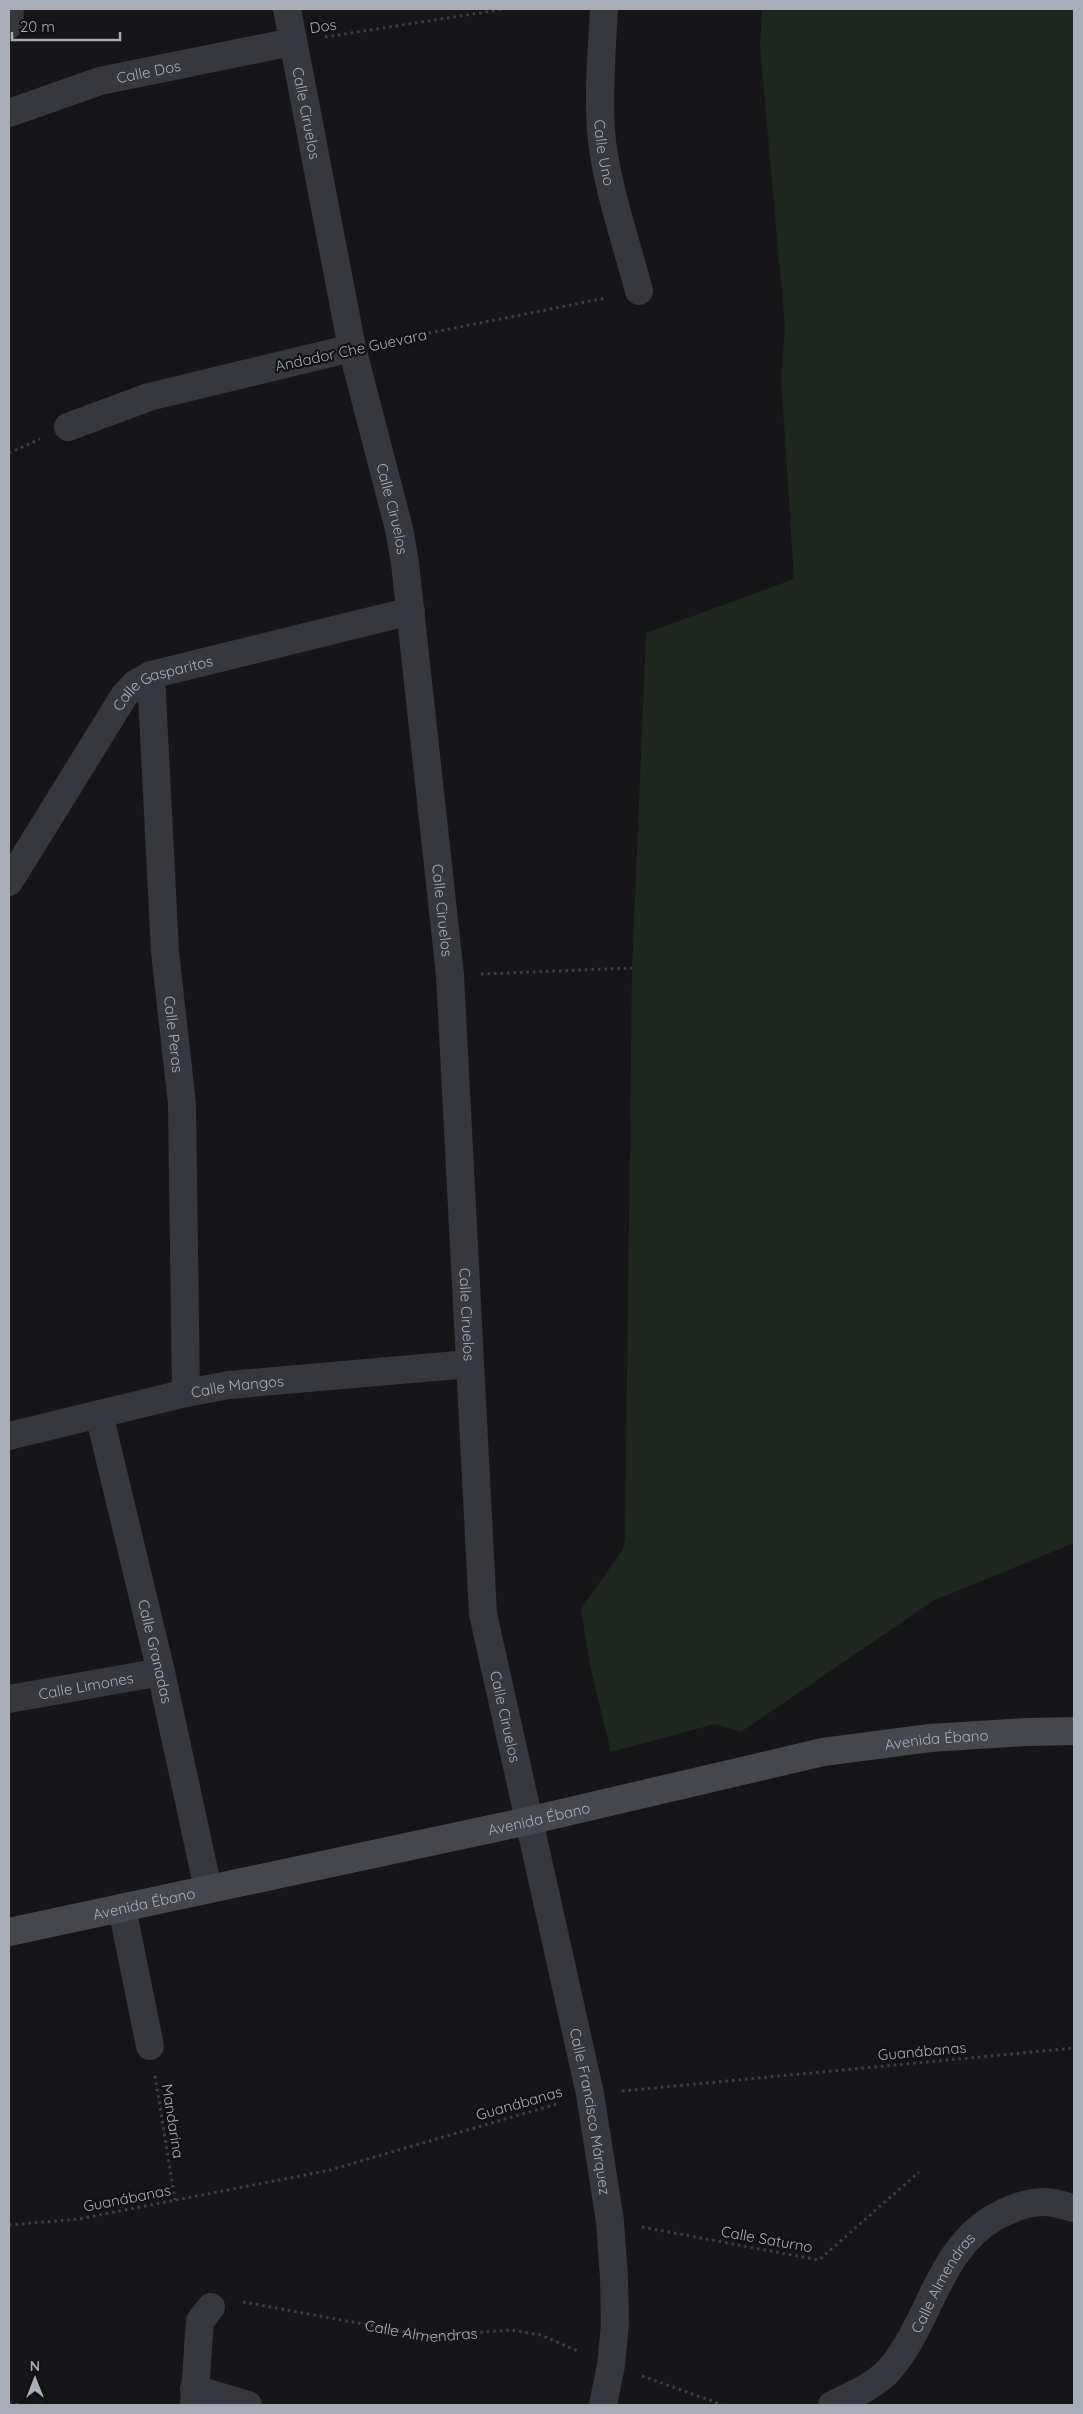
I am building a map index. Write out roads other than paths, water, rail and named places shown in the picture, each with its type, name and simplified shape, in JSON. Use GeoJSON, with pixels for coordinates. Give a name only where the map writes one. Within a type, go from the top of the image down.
{"type":"FeatureCollection","features":[{"type":"Feature","properties":{"kind":"main road","name":"Avenida Ébano"},"geometry":{"type":"LineString","coordinates":[[9,1932],[528,1821],[823,1752],[930,1738],[1074,1731]]}},
{"type":"Feature","properties":{"kind":"street"},"geometry":{"type":"LineString","coordinates":[[9,25],[10,9]]}},
{"type":"Feature","properties":{"kind":"street","name":"Calle Ciruelos"},"geometry":{"type":"LineString","coordinates":[[286,9],[352,348],[399,529],[411,611],[450,976],[483,1614],[528,1821]]}},
{"type":"Feature","properties":{"kind":"street","name":"Calle Uno"},"geometry":{"type":"LineString","coordinates":[[604,9],[600,96],[601,133],[606,165],[639,291]]}},
{"type":"Feature","properties":{"kind":"street","name":"Calle Dos"},"geometry":{"type":"LineString","coordinates":[[9,113],[100,81],[292,42]]}},
{"type":"Feature","properties":{"kind":"street","name":"Andador Che Guevara"},"geometry":{"type":"LineString","coordinates":[[68,427],[149,397],[352,348]]}},
{"type":"Feature","properties":{"kind":"street","name":"Calle Gasparitos"},"geometry":{"type":"LineString","coordinates":[[9,882],[124,696],[135,684],[151,675],[411,611]]}},
{"type":"Feature","properties":{"kind":"street","name":"Calle Peras"},"geometry":{"type":"LineString","coordinates":[[151,675],[165,952],[182,1104],[186,1393]]}},
{"type":"Feature","properties":{"kind":"street","name":"Calle Mangos"},"geometry":{"type":"LineString","coordinates":[[9,1436],[186,1393],[230,1386],[469,1364]]}},
{"type":"Feature","properties":{"kind":"street","name":"Calle Granadas"},"geometry":{"type":"LineString","coordinates":[[99,1414],[162,1672],[208,1889]]}},
{"type":"Feature","properties":{"kind":"street","name":"Calle Limones"},"geometry":{"type":"LineString","coordinates":[[9,1699],[162,1672]]}},
{"type":"Feature","properties":{"kind":"street","name":"Calle Francisco Márquez"},"geometry":{"type":"LineString","coordinates":[[528,1821],[590,2094],[610,2221],[615,2324],[611,2365],[603,2405]]}},
{"type":"Feature","properties":{"kind":"street"},"geometry":{"type":"LineString","coordinates":[[122,1908],[150,2046]]}},
{"type":"Feature","properties":{"kind":"street","name":"Calle Almendras"},"geometry":{"type":"LineString","coordinates":[[832,2405],[873,2384],[889,2370],[902,2353],[956,2250],[984,2223],[1014,2207],[1045,2202],[1074,2208]]}},
{"type":"Feature","properties":{"kind":"street"},"geometry":{"type":"LineString","coordinates":[[211,2307],[200,2321],[194,2397],[248,2405]]}}]}
